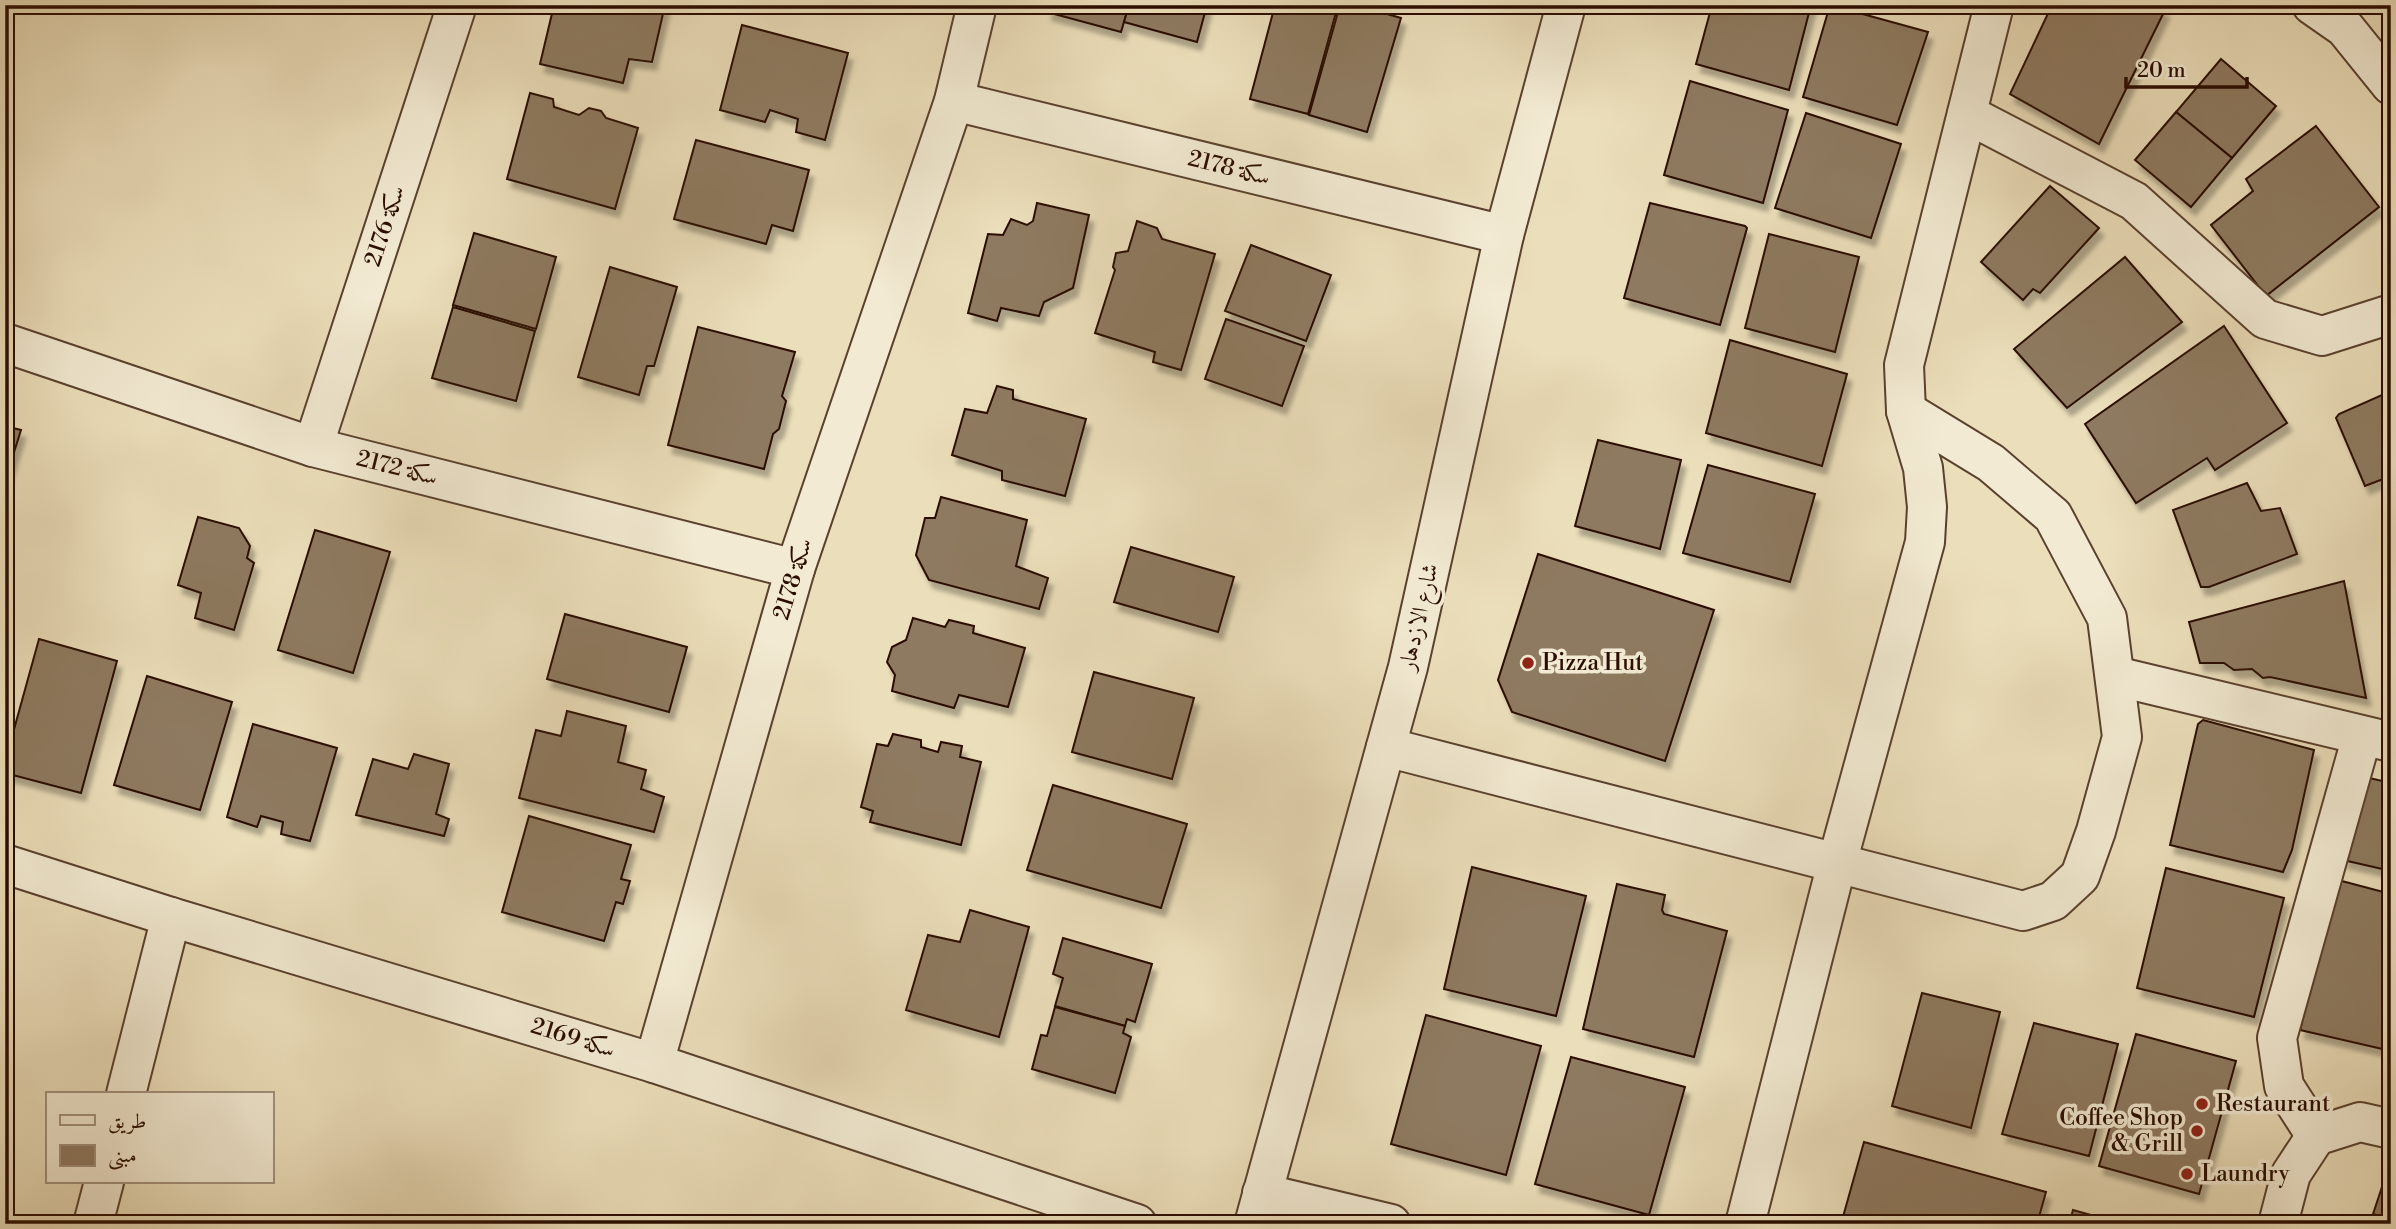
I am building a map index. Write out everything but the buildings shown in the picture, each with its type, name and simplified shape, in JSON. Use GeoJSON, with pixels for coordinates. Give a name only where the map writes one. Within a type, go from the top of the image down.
{"type":"FeatureCollection","features":[{"type":"Feature","properties":{"kind":"street","name":"سكة 2176"},"geometry":{"type":"LineString","coordinates":[[313,447],[457,5]]}},
{"type":"Feature","properties":{"kind":"street","name":"سكة 2178"},"geometry":{"type":"LineString","coordinates":[[654,1063],[795,569],[954,101],[977,5]]}},
{"type":"Feature","properties":{"kind":"street","name":"شارع الازدهار"},"geometry":{"type":"LineString","coordinates":[[1258,1208],[1411,653],[1504,235],[1566,5]]}},
{"type":"Feature","properties":{"kind":"street"},"geometry":{"type":"LineString","coordinates":[[1745,1224],[1837,863],[1926,542],[1927,507],[1923,468],[1906,411],[1904,365],[1994,5]]}},
{"type":"Feature","properties":{"kind":"street"},"geometry":{"type":"LineString","coordinates":[[2312,5],[2345,28],[2391,85]]}},
{"type":"Feature","properties":{"kind":"street","name":"سكة 2178"},"geometry":{"type":"LineString","coordinates":[[954,101],[1504,235]]}},
{"type":"Feature","properties":{"kind":"street"},"geometry":{"type":"LineString","coordinates":[[1966,114],[2134,201],[2266,319],[2322,336],[2391,314]]}},
{"type":"Feature","properties":{"kind":"street","name":"سكة 2172"},"geometry":{"type":"LineString","coordinates":[[5,343],[313,447],[795,569]]}},
{"type":"Feature","properties":{"kind":"street"},"geometry":{"type":"LineString","coordinates":[[1386,747],[2023,911],[2053,901],[2080,876],[2096,831],[2122,737],[2108,618],[2053,516],[1991,463],[1906,411]]}},
{"type":"Feature","properties":{"kind":"street"},"geometry":{"type":"LineString","coordinates":[[2115,676],[2377,739],[2277,1038],[2284,1086],[2316,1136]]}},
{"type":"Feature","properties":{"kind":"street","name":"سكة 2169"},"geometry":{"type":"LineString","coordinates":[[5,864],[654,1063],[1137,1224]]}},
{"type":"Feature","properties":{"kind":"street"},"geometry":{"type":"LineString","coordinates":[[127,1092],[171,917]]}},
{"type":"Feature","properties":{"kind":"street"},"geometry":{"type":"LineString","coordinates":[[2278,1224],[2291,1174],[2316,1136],[2360,1122],[2391,1129]]}},
{"type":"Feature","properties":{"kind":"street"},"geometry":{"type":"LineString","coordinates":[[93,1224],[103,1184]]}},
{"type":"Feature","properties":{"kind":"street"},"geometry":{"type":"LineString","coordinates":[[1258,1208],[1391,1224]]}},
{"type":"Feature","properties":{"kind":"place","name":"Pizza Hut"},"geometry":{"type":"Point","coordinates":[1528,663]}},
{"type":"Feature","properties":{"kind":"place","name":"Restaurant"},"geometry":{"type":"Point","coordinates":[2202,1104]}},
{"type":"Feature","properties":{"kind":"place","name":"Coffee Shop & Grill"},"geometry":{"type":"Point","coordinates":[2197,1131]}},
{"type":"Feature","properties":{"kind":"place","name":"Laundry"},"geometry":{"type":"Point","coordinates":[2187,1174]}}]}
